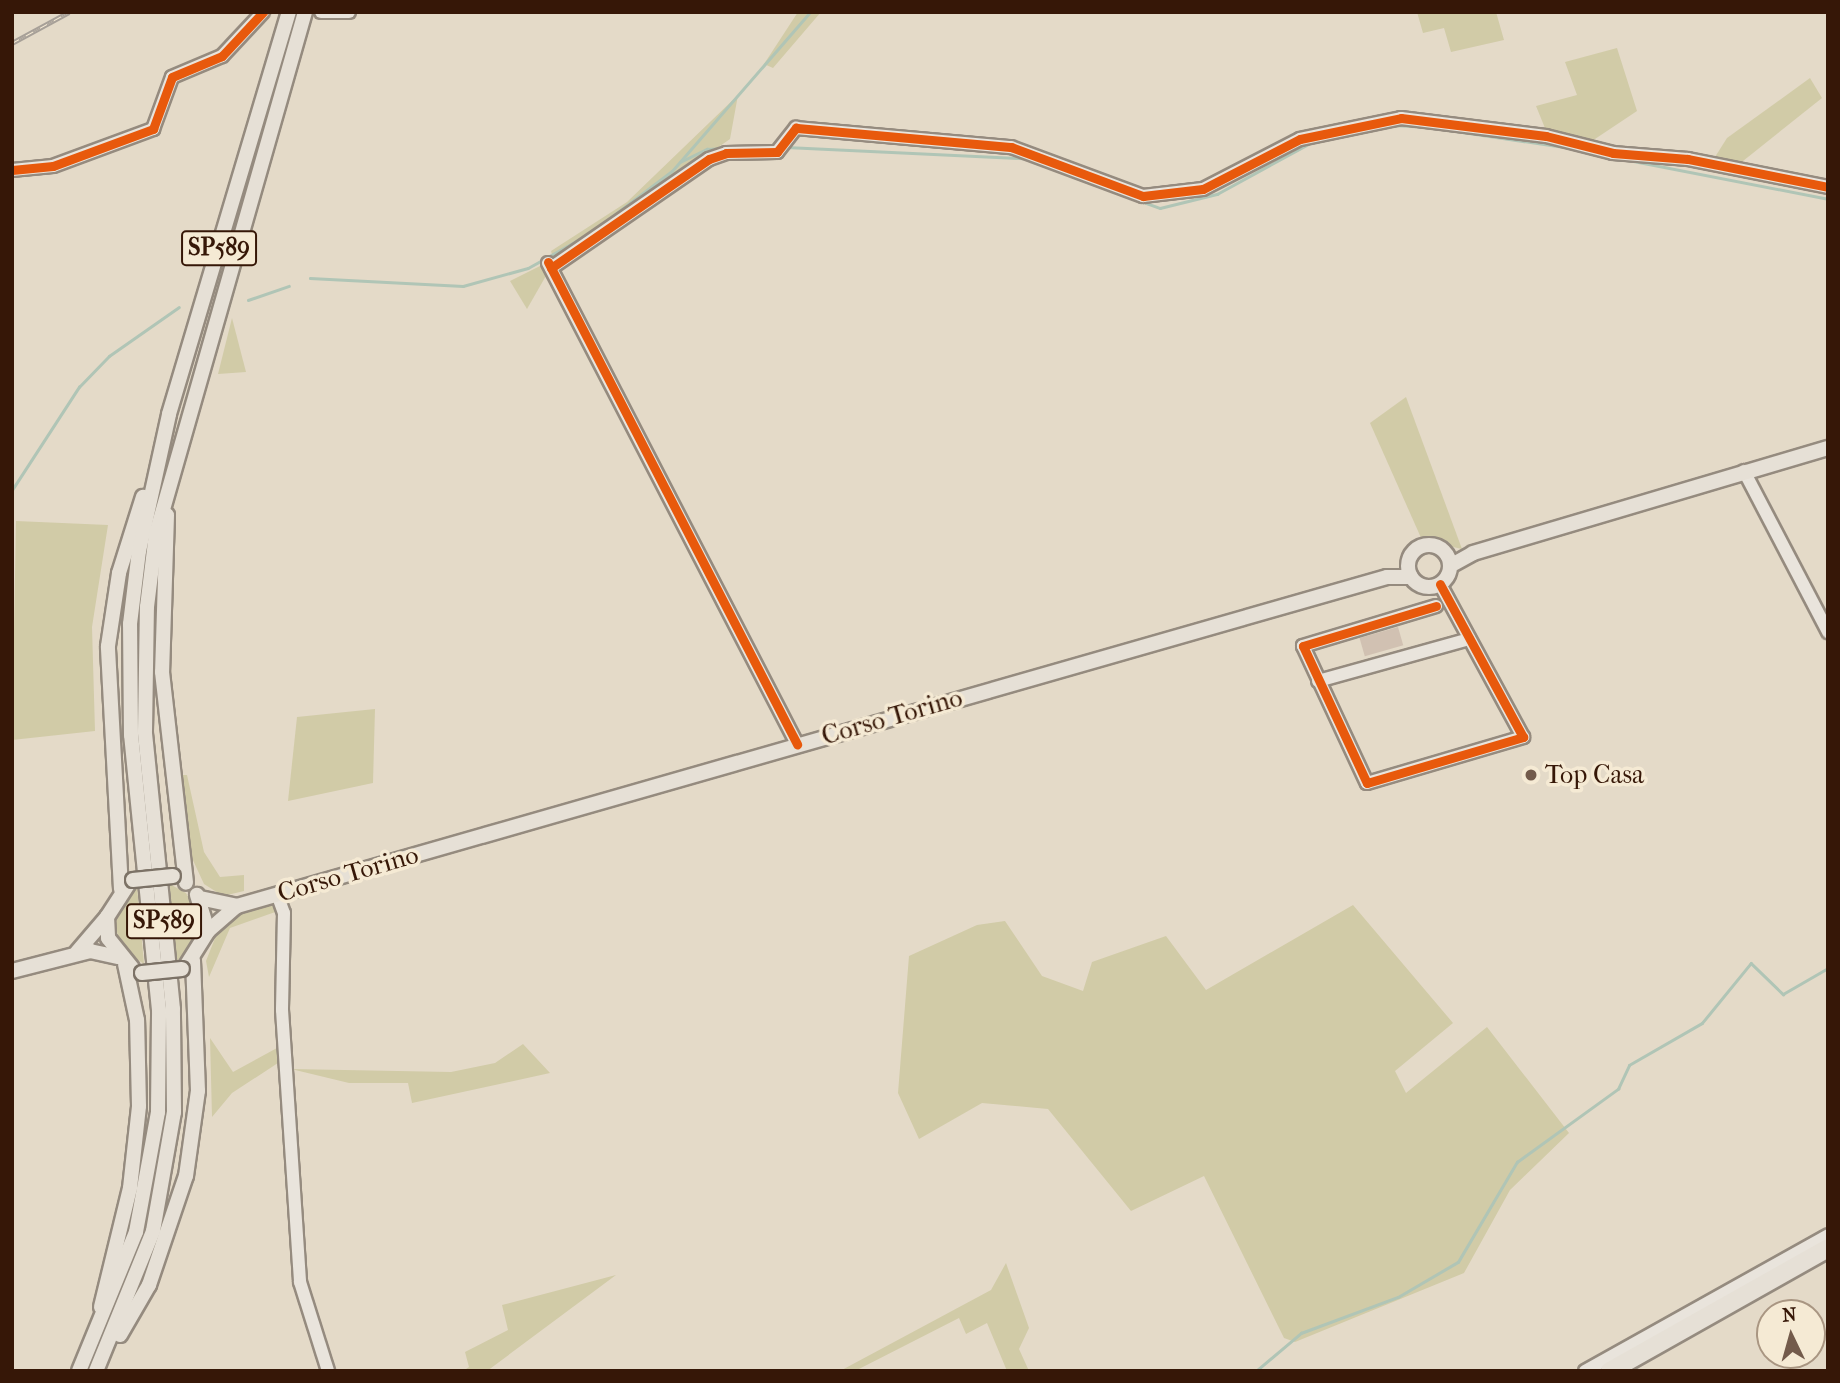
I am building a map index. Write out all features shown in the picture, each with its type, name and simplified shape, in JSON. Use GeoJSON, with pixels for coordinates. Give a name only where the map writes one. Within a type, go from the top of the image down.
{"type":"FeatureCollection","features":[{"type":"Feature","properties":{"kind":"highway"},"geometry":{"type":"LineString","coordinates":[[1609,1371],[1828,1248]]}},
{"type":"Feature","properties":{"kind":"highway"},"geometry":{"type":"LineString","coordinates":[[1631,1371],[1828,1261]]}},
{"type":"Feature","properties":{"kind":"main road","name":"SP589"},"geometry":{"type":"LineString","coordinates":[[96,1371],[153,1231],[174,1111],[173,1009],[144,669],[154,547],[168,478],[297,14]]}},
{"type":"Feature","properties":{"kind":"main road","name":"SP589"},"geometry":{"type":"LineString","coordinates":[[79,1371],[93,1341],[145,1198],[160,1085],[129,680],[150,483],[297,14]]}},
{"type":"Feature","properties":{"kind":"main road"},"geometry":{"type":"LineString","coordinates":[[1387,577],[1409,562],[1422,546],[1448,559],[1828,448]]}},
{"type":"Feature","properties":{"kind":"main road"},"geometry":{"type":"LineString","coordinates":[[168,478],[162,672],[180,880],[200,898],[237,906]]}},
{"type":"Feature","properties":{"kind":"main road"},"geometry":{"type":"LineString","coordinates":[[77,952],[107,917],[127,884],[108,646],[119,573],[150,483]]}},
{"type":"Feature","properties":{"kind":"main road"},"geometry":{"type":"LineString","coordinates":[[1387,577],[1412,577],[1423,586],[1440,584],[1448,559]]}},
{"type":"Feature","properties":{"kind":"main road"},"geometry":{"type":"LineString","coordinates":[[1409,562],[1412,577]]}},
{"type":"Feature","properties":{"kind":"main road","name":"Corso Torino"},"geometry":{"type":"LineString","coordinates":[[237,906],[1387,577]]}},
{"type":"Feature","properties":{"kind":"main road"},"geometry":{"type":"LineString","coordinates":[[127,884],[180,880]]}},
{"type":"Feature","properties":{"kind":"main road"},"geometry":{"type":"LineString","coordinates":[[200,898],[208,931]]}},
{"type":"Feature","properties":{"kind":"main road"},"geometry":{"type":"LineString","coordinates":[[104,1355],[149,1285],[186,1176],[198,1091],[188,965],[208,931],[237,906]]}},
{"type":"Feature","properties":{"kind":"main road"},"geometry":{"type":"LineString","coordinates":[[93,1341],[125,1215],[137,1132],[138,1029],[107,917]]}},
{"type":"Feature","properties":{"kind":"main road"},"geometry":{"type":"LineString","coordinates":[[12,971],[77,952],[121,961],[142,973],[188,965]]}},
{"type":"Feature","properties":{"kind":"street"},"geometry":{"type":"LineString","coordinates":[[12,170],[53,166],[153,129],[172,77],[222,56],[263,12]]}},
{"type":"Feature","properties":{"kind":"street"},"geometry":{"type":"LineString","coordinates":[[321,12],[349,12]]}},
{"type":"Feature","properties":{"kind":"street"},"geometry":{"type":"LineString","coordinates":[[797,744],[549,265],[709,159],[780,148],[796,128],[1011,147],[1143,196],[1203,189],[1300,139],[1401,118],[1546,136],[1613,153],[1688,159],[1828,187]]}},
{"type":"Feature","properties":{"kind":"street"},"geometry":{"type":"LineString","coordinates":[[1744,471],[1828,632]]}},
{"type":"Feature","properties":{"kind":"street"},"geometry":{"type":"LineString","coordinates":[[1436,606],[1304,643],[1318,681],[1367,783],[1522,737],[1440,584]]}},
{"type":"Feature","properties":{"kind":"street"},"geometry":{"type":"LineString","coordinates":[[1318,681],[1469,639]]}},
{"type":"Feature","properties":{"kind":"street"},"geometry":{"type":"LineString","coordinates":[[277,894],[284,913],[282,1010],[300,1282],[328,1371]]}},
{"type":"Feature","properties":{"kind":"street"},"geometry":{"type":"LineString","coordinates":[[1585,1371],[1828,1235]]}},
{"type":"Feature","properties":{"kind":"shaded area"},"geometry":{"type":"Polygon","coordinates":[[[798,12],[821,12],[773,68],[764,64],[798,12]]]}},
{"type":"Feature","properties":{"kind":"shaded area"},"geometry":{"type":"Polygon","coordinates":[[[1417,12],[1496,12],[1504,40],[1451,52],[1444,28],[1423,33],[1417,12]]]}},
{"type":"Feature","properties":{"kind":"shaded area"},"geometry":{"type":"Polygon","coordinates":[[[1617,48],[1637,111],[1592,141],[1547,133],[1536,106],[1577,95],[1565,62],[1617,48]]]}},
{"type":"Feature","properties":{"kind":"shaded area"},"geometry":{"type":"Polygon","coordinates":[[[1810,78],[1822,98],[1738,165],[1715,157],[1727,138],[1810,78]]]}},
{"type":"Feature","properties":{"kind":"shaded area"},"geometry":{"type":"Polygon","coordinates":[[[738,95],[730,139],[554,262],[551,251],[627,202],[738,95]]]}},
{"type":"Feature","properties":{"kind":"shaded area"},"geometry":{"type":"Polygon","coordinates":[[[542,265],[547,274],[527,309],[510,281],[542,265]]]}},
{"type":"Feature","properties":{"kind":"shaded area"},"geometry":{"type":"Polygon","coordinates":[[[232,318],[246,372],[218,374],[232,318]]]}},
{"type":"Feature","properties":{"kind":"shaded area"},"geometry":{"type":"Polygon","coordinates":[[[1406,397],[1462,549],[1422,540],[1370,423],[1406,397]]]}},
{"type":"Feature","properties":{"kind":"shaded area"},"geometry":{"type":"Polygon","coordinates":[[[16,521],[108,525],[92,627],[95,731],[12,740],[16,521]]]}},
{"type":"Feature","properties":{"kind":"shaded area"},"geometry":{"type":"Polygon","coordinates":[[[375,709],[373,783],[288,801],[297,717],[375,709]]]}},
{"type":"Feature","properties":{"kind":"shaded area"},"geometry":{"type":"Polygon","coordinates":[[[179,775],[187,775],[204,852],[220,877],[244,875],[244,891],[223,896],[204,884],[191,856],[179,775]]]}},
{"type":"Feature","properties":{"kind":"shaded area"},"geometry":{"type":"Polygon","coordinates":[[[168,883],[186,893],[199,916],[195,943],[176,962],[168,883]]]}},
{"type":"Feature","properties":{"kind":"shaded area"},"geometry":{"type":"Polygon","coordinates":[[[137,886],[144,964],[122,949],[114,922],[125,895],[137,886]]]}},
{"type":"Feature","properties":{"kind":"shaded area"},"geometry":{"type":"Polygon","coordinates":[[[266,901],[278,911],[230,928],[209,977],[206,961],[221,923],[266,901]]]}},
{"type":"Feature","properties":{"kind":"shaded area"},"geometry":{"type":"Polygon","coordinates":[[[1353,905],[1453,1023],[1395,1071],[1406,1093],[1487,1027],[1569,1133],[1510,1190],[1464,1273],[1295,1342],[1284,1338],[1204,1176],[1131,1211],[1048,1109],[982,1103],[919,1139],[898,1093],[909,956],[977,925],[1005,921],[1042,976],[1083,991],[1092,962],[1166,936],[1206,990],[1353,905]]]}},
{"type":"Feature","properties":{"kind":"shaded area"},"geometry":{"type":"Polygon","coordinates":[[[210,1038],[233,1072],[277,1048],[281,1061],[232,1093],[212,1117],[210,1038]]]}},
{"type":"Feature","properties":{"kind":"shaded area"},"geometry":{"type":"Polygon","coordinates":[[[523,1044],[550,1073],[412,1103],[408,1083],[349,1083],[291,1069],[451,1072],[495,1063],[523,1044]]]}},
{"type":"Feature","properties":{"kind":"shaded area"},"geometry":{"type":"Polygon","coordinates":[[[1006,1263],[1029,1328],[1019,1349],[1029,1371],[1007,1371],[987,1323],[966,1334],[959,1318],[855,1371],[840,1371],[991,1290],[1006,1263]]]}},
{"type":"Feature","properties":{"kind":"shaded area"},"geometry":{"type":"Polygon","coordinates":[[[616,1275],[487,1371],[463,1371],[469,1367],[465,1352],[508,1330],[502,1305],[616,1275]]]}},
{"type":"Feature","properties":{"kind":"building"},"geometry":{"type":"Polygon","coordinates":[[[1398,627],[1403,645],[1365,656],[1360,638],[1398,627]]]}},
{"type":"Feature","properties":{"kind":"waterway"},"geometry":{"type":"LineString","coordinates":[[310,278],[463,286],[528,268],[589,234],[672,171],[810,12]]}},
{"type":"Feature","properties":{"kind":"waterway"},"geometry":{"type":"LineString","coordinates":[[1393,125],[1415,126]]}},
{"type":"Feature","properties":{"kind":"waterway"},"geometry":{"type":"LineString","coordinates":[[1442,129],[1564,147]]}},
{"type":"Feature","properties":{"kind":"waterway"},"geometry":{"type":"LineString","coordinates":[[1080,179],[1160,208],[1217,194],[1312,142]]}},
{"type":"Feature","properties":{"kind":"waterway"},"geometry":{"type":"LineString","coordinates":[[680,162],[707,149],[744,147]]}},
{"type":"Feature","properties":{"kind":"waterway"},"geometry":{"type":"LineString","coordinates":[[786,147],[1023,158]]}},
{"type":"Feature","properties":{"kind":"waterway"},"geometry":{"type":"LineString","coordinates":[[1587,152],[1828,199]]}},
{"type":"Feature","properties":{"kind":"waterway"},"geometry":{"type":"LineString","coordinates":[[248,300],[289,286]]}},
{"type":"Feature","properties":{"kind":"waterway"},"geometry":{"type":"LineString","coordinates":[[12,490],[79,387],[109,356],[179,307]]}},
{"type":"Feature","properties":{"kind":"waterway"},"geometry":{"type":"LineString","coordinates":[[1256,1371],[1301,1333],[1398,1297],[1458,1262],[1517,1162],[1618,1089],[1629,1065],[1702,1023],[1751,963],[1783,994],[1828,968]]}},
{"type":"Feature","properties":{"kind":"railway"},"geometry":{"type":"LineString","coordinates":[[12,43],[69,12]]}},
{"type":"Feature","properties":{"kind":"cycle path"},"geometry":{"type":"LineString","coordinates":[[12,170],[53,166],[153,129],[172,77],[222,56],[263,12]]}},
{"type":"Feature","properties":{"kind":"cycle path"},"geometry":{"type":"LineString","coordinates":[[551,268],[709,159],[726,153],[777,152],[796,128],[1011,147],[1143,196],[1203,189],[1300,139],[1401,118],[1546,136],[1613,153],[1688,159],[1828,187]]}},
{"type":"Feature","properties":{"kind":"cycle path"},"geometry":{"type":"LineString","coordinates":[[548,262],[797,744]]}},
{"type":"Feature","properties":{"kind":"cycle path"},"geometry":{"type":"LineString","coordinates":[[1436,606],[1303,646],[1367,783],[1523,737],[1440,584]]}},
{"type":"Feature","properties":{"kind":"place","name":"Top Casa"},"geometry":{"type":"Point","coordinates":[1531,775]}}]}
